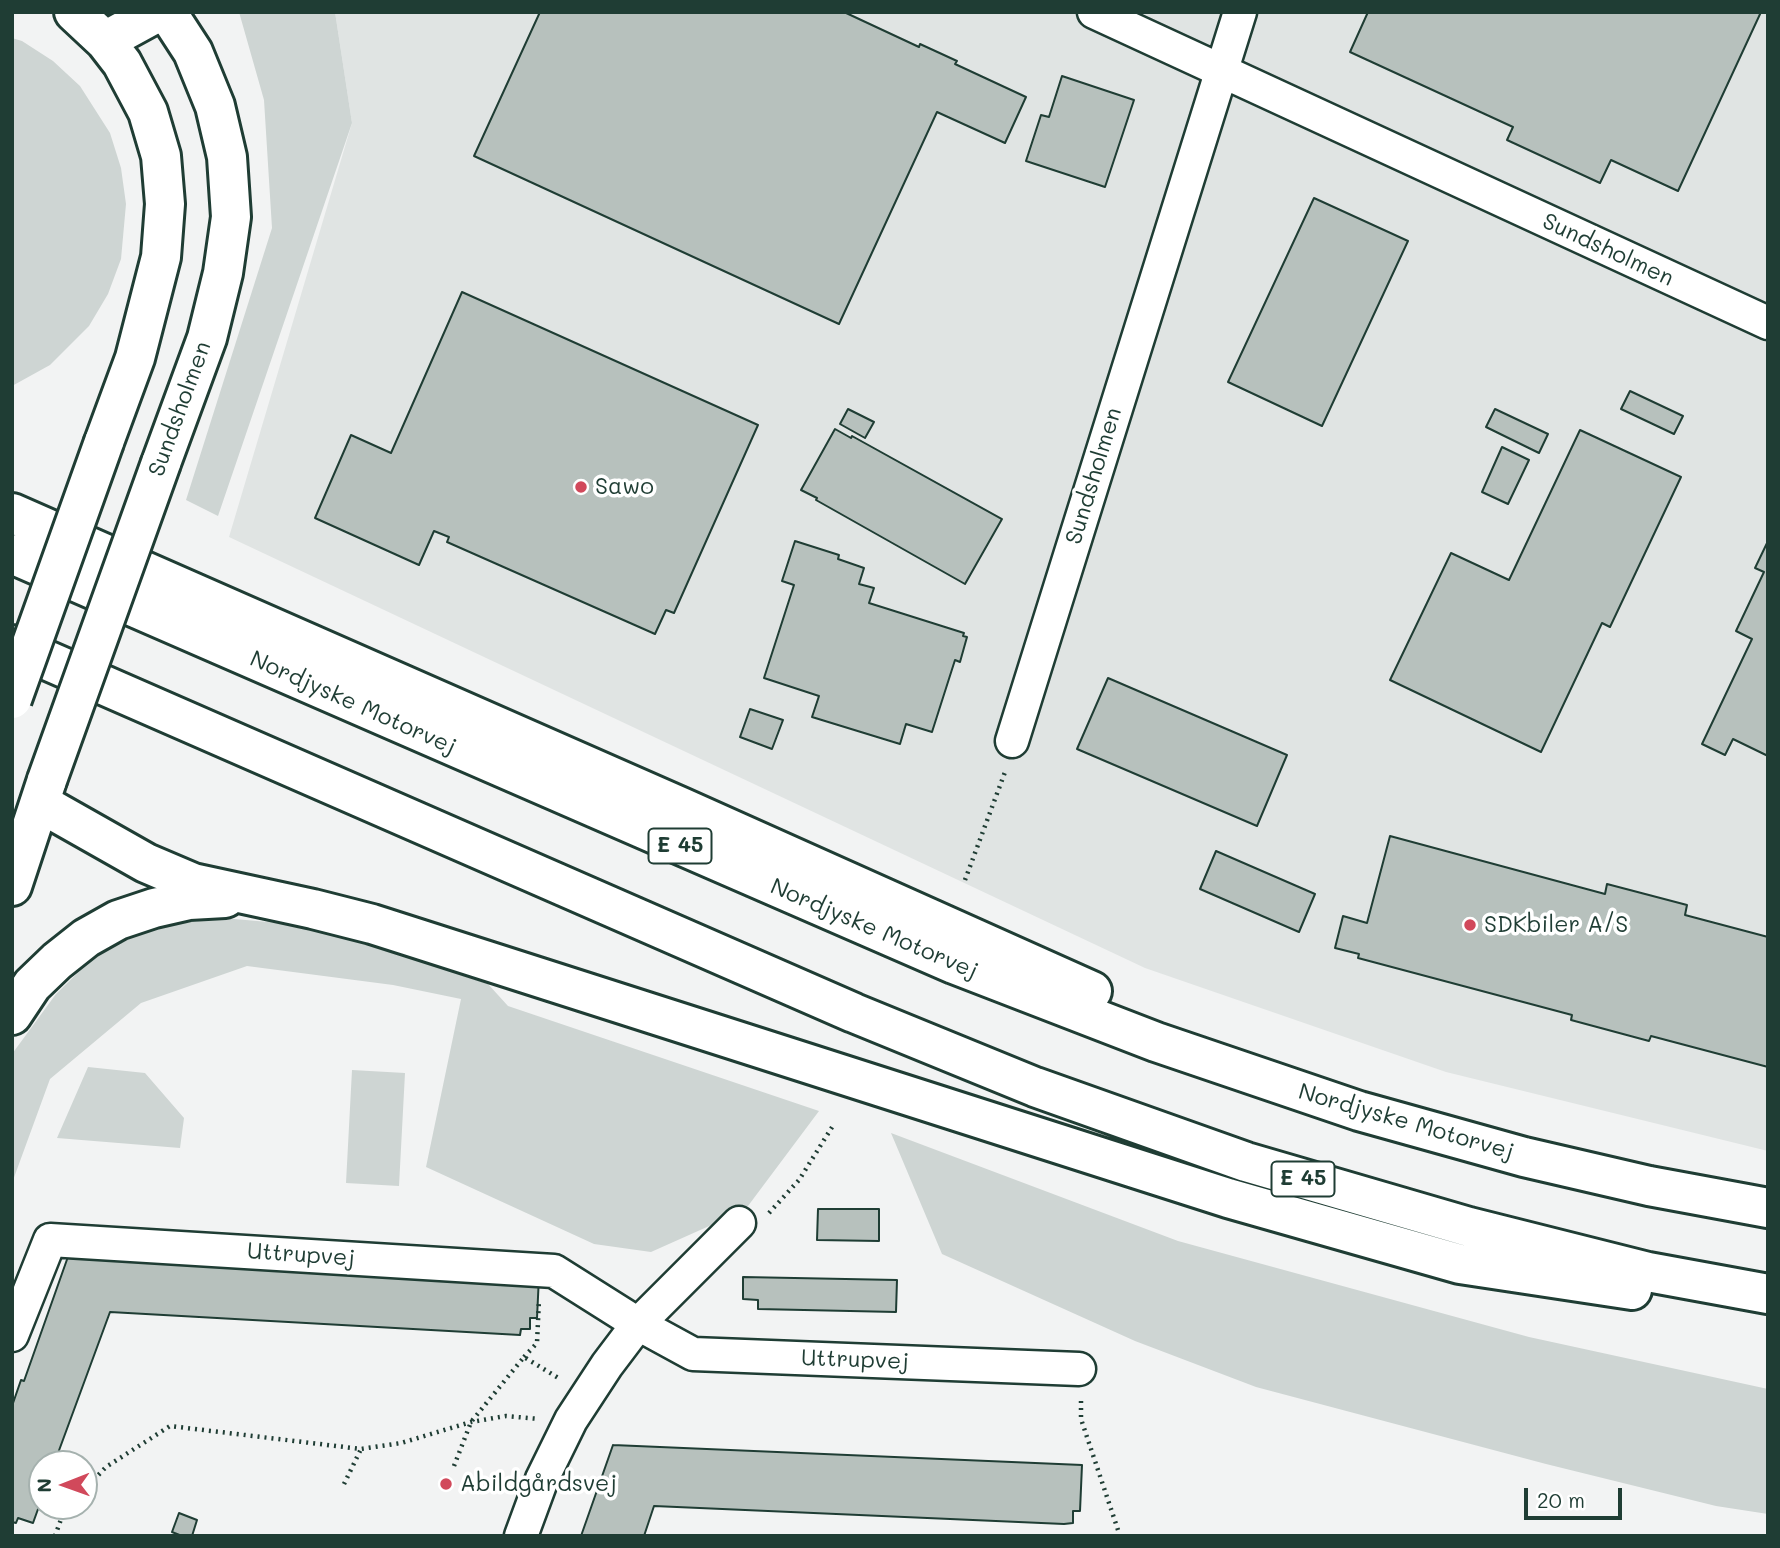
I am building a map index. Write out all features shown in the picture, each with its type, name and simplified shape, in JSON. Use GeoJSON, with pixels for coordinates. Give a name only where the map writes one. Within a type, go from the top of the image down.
{"type":"FeatureCollection","features":[{"type":"Feature","properties":{"kind":"main road"},"geometry":{"type":"LineString","coordinates":[[74,12],[114,27],[158,12]]}},
{"type":"Feature","properties":{"kind":"main road","name":"Sundsholmen"},"geometry":{"type":"LineString","coordinates":[[12,886],[33,791],[207,338],[223,273],[231,217],[228,158],[215,106],[193,52],[167,12]]}},
{"type":"Feature","properties":{"kind":"main road"},"geometry":{"type":"LineString","coordinates":[[12,699],[135,358],[161,257],[165,204],[161,156],[148,112],[122,63],[114,27]]}},
{"type":"Feature","properties":{"kind":"main road"},"geometry":{"type":"LineString","coordinates":[[12,513],[683,808],[1359,1111]]}},
{"type":"Feature","properties":{"kind":"main road","name":"Nordjyske Motorvej"},"geometry":{"type":"LineString","coordinates":[[12,554],[954,964],[1156,1042],[1359,1111],[1524,1157],[1649,1186],[1768,1208]]}},
{"type":"Feature","properties":{"kind":"main road","name":"E 45"},"geometry":{"type":"LineString","coordinates":[[12,645],[841,1007],[1035,1087],[1246,1162],[1469,1227],[1648,1272],[1768,1294]]}},
{"type":"Feature","properties":{"kind":"main road"},"geometry":{"type":"LineString","coordinates":[[33,791],[146,863],[193,883],[372,924],[1228,1198],[1460,1264],[1646,1293],[1768,1302]]}},
{"type":"Feature","properties":{"kind":"main road"},"geometry":{"type":"LineString","coordinates":[[12,1015],[32,985],[57,961],[86,938],[118,920],[189,900],[248,897]]}},
{"type":"Feature","properties":{"kind":"street","name":"Sundsholmen"},"geometry":{"type":"LineString","coordinates":[[1094,12],[1768,323]]}},
{"type":"Feature","properties":{"kind":"street","name":"Sundsholmen"},"geometry":{"type":"LineString","coordinates":[[1012,741],[1240,12]]}},
{"type":"Feature","properties":{"kind":"street"},"geometry":{"type":"LineString","coordinates":[[521,1536],[542,1479],[588,1395],[638,1324],[739,1223]]}},
{"type":"Feature","properties":{"kind":"street","name":"Uttrupvej"},"geometry":{"type":"LineString","coordinates":[[12,1335],[50,1240],[554,1271],[638,1324],[693,1354],[1079,1369]]}},
{"type":"Feature","properties":{"kind":"path"},"geometry":{"type":"LineString","coordinates":[[965,880],[1004,777],[1012,741]]}},
{"type":"Feature","properties":{"kind":"path"},"geometry":{"type":"LineString","coordinates":[[739,1223],[763,1220],[799,1180],[834,1124]]}},
{"type":"Feature","properties":{"kind":"path"},"geometry":{"type":"LineString","coordinates":[[454,1466],[471,1422],[537,1343],[540,1270]]}},
{"type":"Feature","properties":{"kind":"path"},"geometry":{"type":"LineString","coordinates":[[524,1357],[588,1395]]}},
{"type":"Feature","properties":{"kind":"path"},"geometry":{"type":"LineString","coordinates":[[1079,1369],[1082,1419],[1120,1536]]}},
{"type":"Feature","properties":{"kind":"path"},"geometry":{"type":"LineString","coordinates":[[98,1475],[106,1467],[170,1426],[361,1449],[401,1443],[471,1422],[506,1416],[531,1417],[567,1429]]}},
{"type":"Feature","properties":{"kind":"path"},"geometry":{"type":"LineString","coordinates":[[344,1484],[361,1449]]}},
{"type":"Feature","properties":{"kind":"shaded area"},"geometry":{"type":"Polygon","coordinates":[[[239,12],[335,12],[352,123],[218,516],[186,500],[272,228],[264,100],[239,12]]]}},
{"type":"Feature","properties":{"kind":"shaded area"},"geometry":{"type":"Polygon","coordinates":[[[335,12],[1768,12],[1768,1151],[1446,1072],[1145,968],[229,537],[352,123],[335,12]]]}},
{"type":"Feature","properties":{"kind":"shaded area"},"geometry":{"type":"Polygon","coordinates":[[[12,38],[22,41],[53,61],[80,86],[110,133],[121,168],[126,204],[121,259],[108,294],[89,326],[50,365],[12,386],[12,38]]]}},
{"type":"Feature","properties":{"kind":"shaded area"},"geometry":{"type":"Polygon","coordinates":[[[223,918],[314,926],[488,984],[508,1006],[819,1111],[745,1210],[651,1252],[594,1244],[426,1167],[461,999],[393,985],[247,966],[141,1003],[50,1079],[12,1183],[12,1054],[56,994],[95,956],[153,927],[223,918]]]}},
{"type":"Feature","properties":{"kind":"shaded area"},"geometry":{"type":"Polygon","coordinates":[[[88,1067],[145,1073],[184,1118],[180,1148],[57,1138],[88,1067]]]}},
{"type":"Feature","properties":{"kind":"shaded area"},"geometry":{"type":"Polygon","coordinates":[[[352,1070],[405,1073],[399,1186],[346,1183],[352,1070]]]}},
{"type":"Feature","properties":{"kind":"shaded area"},"geometry":{"type":"Polygon","coordinates":[[[891,1133],[1178,1241],[1529,1337],[1768,1389],[1768,1514],[1716,1506],[1546,1464],[1256,1387],[1135,1341],[942,1254],[891,1133]]]}},
{"type":"Feature","properties":{"kind":"building"},"geometry":{"type":"Polygon","coordinates":[[[540,12],[844,12],[919,47],[920,44],[957,61],[955,64],[1026,97],[1005,143],[937,112],[839,324],[474,156],[540,12]]]}},
{"type":"Feature","properties":{"kind":"building"},"geometry":{"type":"Polygon","coordinates":[[[1368,12],[1761,12],[1678,191],[1611,160],[1600,183],[1507,140],[1513,127],[1350,52],[1368,12]]]}},
{"type":"Feature","properties":{"kind":"building"},"geometry":{"type":"Polygon","coordinates":[[[1062,76],[1134,100],[1105,187],[1026,161],[1041,115],[1049,117],[1062,76]]]}},
{"type":"Feature","properties":{"kind":"building"},"geometry":{"type":"Polygon","coordinates":[[[1314,198],[1408,241],[1322,426],[1228,382],[1314,198]]]}},
{"type":"Feature","properties":{"kind":"building"},"geometry":{"type":"Polygon","coordinates":[[[462,292],[758,425],[674,613],[666,610],[655,634],[447,542],[449,537],[434,531],[419,565],[315,518],[351,435],[391,453],[462,292]]]}},
{"type":"Feature","properties":{"kind":"building"},"geometry":{"type":"Polygon","coordinates":[[[1630,391],[1683,416],[1674,434],[1621,409],[1630,391]]]}},
{"type":"Feature","properties":{"kind":"building"},"geometry":{"type":"Polygon","coordinates":[[[848,409],[874,422],[865,438],[840,424],[848,409]]]}},
{"type":"Feature","properties":{"kind":"building"},"geometry":{"type":"Polygon","coordinates":[[[1495,409],[1548,434],[1539,453],[1486,427],[1495,409]]]}},
{"type":"Feature","properties":{"kind":"building"},"geometry":{"type":"Polygon","coordinates":[[[835,429],[1002,519],[965,584],[801,490],[835,429]]]}},
{"type":"Feature","properties":{"kind":"building"},"geometry":{"type":"Polygon","coordinates":[[[1580,430],[1681,477],[1610,627],[1602,623],[1541,752],[1390,680],[1451,553],[1509,580],[1580,430]]]}},
{"type":"Feature","properties":{"kind":"building"},"geometry":{"type":"Polygon","coordinates":[[[1502,447],[1529,460],[1508,504],[1482,492],[1502,447]]]}},
{"type":"Feature","properties":{"kind":"building"},"geometry":{"type":"Polygon","coordinates":[[[795,541],[839,555],[838,559],[864,568],[859,584],[874,588],[869,603],[964,633],[963,636],[967,637],[960,662],[955,660],[932,732],[906,724],[900,744],[812,717],[819,696],[764,678],[794,585],[782,581],[795,541]]]}},
{"type":"Feature","properties":{"kind":"building"},"geometry":{"type":"Polygon","coordinates":[[[1768,541],[1768,756],[1733,739],[1725,755],[1702,744],[1752,639],[1736,631],[1764,572],[1755,568],[1768,541]]]}},
{"type":"Feature","properties":{"kind":"building"},"geometry":{"type":"Polygon","coordinates":[[[1108,678],[1287,755],[1257,826],[1077,749],[1108,678]]]}},
{"type":"Feature","properties":{"kind":"building"},"geometry":{"type":"Polygon","coordinates":[[[750,709],[783,720],[772,749],[740,737],[750,709]]]}},
{"type":"Feature","properties":{"kind":"building"},"geometry":{"type":"Polygon","coordinates":[[[1390,836],[1605,894],[1607,884],[1687,905],[1685,915],[1768,937],[1768,1067],[1651,1036],[1649,1041],[1571,1020],[1572,1015],[1358,958],[1359,954],[1335,948],[1343,916],[1367,923],[1390,836]]]}},
{"type":"Feature","properties":{"kind":"building"},"geometry":{"type":"Polygon","coordinates":[[[1216,851],[1315,894],[1299,932],[1200,889],[1216,851]]]}},
{"type":"Feature","properties":{"kind":"building"},"geometry":{"type":"Polygon","coordinates":[[[818,1209],[879,1209],[879,1241],[817,1240],[818,1209]]]}},
{"type":"Feature","properties":{"kind":"building"},"geometry":{"type":"Polygon","coordinates":[[[70,1251],[539,1276],[537,1318],[530,1318],[530,1329],[521,1329],[520,1335],[110,1312],[59,1450],[28,1450],[28,1520],[34,1520],[33,1523],[18,1518],[16,1523],[12,1522],[12,1406],[21,1380],[24,1381],[70,1251]]]}},
{"type":"Feature","properties":{"kind":"building"},"geometry":{"type":"Polygon","coordinates":[[[743,1277],[897,1280],[896,1312],[758,1309],[758,1300],[743,1299],[743,1277]]]}},
{"type":"Feature","properties":{"kind":"building"},"geometry":{"type":"Polygon","coordinates":[[[613,1445],[1082,1465],[1080,1511],[1073,1511],[1073,1523],[1064,1524],[654,1506],[644,1536],[581,1536],[613,1445]]]}},
{"type":"Feature","properties":{"kind":"building"},"geometry":{"type":"Polygon","coordinates":[[[179,1513],[197,1520],[192,1536],[172,1532],[179,1513]]]}},
{"type":"Feature","properties":{"kind":"place","name":"Sawo"},"geometry":{"type":"Point","coordinates":[581,487]}},
{"type":"Feature","properties":{"kind":"place","name":"SDKbiler A/S"},"geometry":{"type":"Point","coordinates":[1470,925]}},
{"type":"Feature","properties":{"kind":"place","name":"Abildgårdsvej"},"geometry":{"type":"Point","coordinates":[446,1484]}}]}
